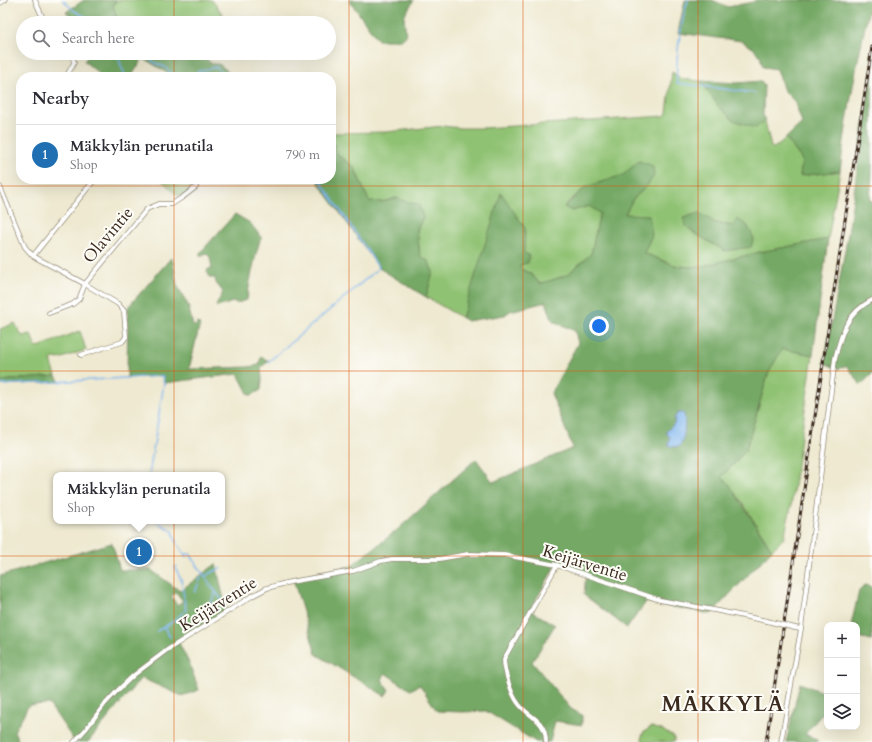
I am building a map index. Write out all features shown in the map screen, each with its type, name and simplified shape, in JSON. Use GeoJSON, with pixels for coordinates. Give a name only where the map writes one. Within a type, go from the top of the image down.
{"type":"FeatureCollection","features":[{"type":"Feature","properties":{"kind":"street"},"geometry":{"type":"LineString","coordinates":[[0,3],[5,0]]}},
{"type":"Feature","properties":{"kind":"street"},"geometry":{"type":"LineString","coordinates":[[35,0],[42,16]]}},
{"type":"Feature","properties":{"kind":"street"},"geometry":{"type":"LineString","coordinates":[[69,72],[74,63],[73,60]]}},
{"type":"Feature","properties":{"kind":"street"},"geometry":{"type":"LineString","coordinates":[[33,256],[91,184]]}},
{"type":"Feature","properties":{"kind":"street","name":"Olavintie"},"geometry":{"type":"LineString","coordinates":[[49,313],[73,304],[80,299],[85,284],[147,209],[159,204],[172,204],[196,187]]}},
{"type":"Feature","properties":{"kind":"street"},"geometry":{"type":"LineString","coordinates":[[0,188],[25,247],[33,256],[85,284],[118,304],[124,311],[126,337],[122,342],[82,355]]}},
{"type":"Feature","properties":{"kind":"street"},"geometry":{"type":"LineString","coordinates":[[781,742],[801,629],[835,359],[846,324],[858,309],[872,300]]}},
{"type":"Feature","properties":{"kind":"street","name":"Keijärventie"},"geometry":{"type":"LineString","coordinates":[[74,742],[104,705],[139,671],[167,650],[266,588],[290,582],[353,571],[381,561],[392,559],[439,559],[468,554],[504,554],[558,565],[660,600],[801,629]]}},
{"type":"Feature","properties":{"kind":"street"},"geometry":{"type":"LineString","coordinates":[[546,742],[546,736],[536,719],[518,704],[507,678],[504,659],[558,565]]}},
{"type":"Feature","properties":{"kind":"green space"},"geometry":{"type":"Polygon","coordinates":[[[84,0],[116,0],[113,6],[117,16],[71,16],[66,12],[84,0]]]}},
{"type":"Feature","properties":{"kind":"green space"},"geometry":{"type":"Polygon","coordinates":[[[116,0],[212,0],[224,16],[117,16],[113,6],[116,0]]]}},
{"type":"Feature","properties":{"kind":"green space"},"geometry":{"type":"Polygon","coordinates":[[[349,0],[414,0],[404,16],[406,36],[401,40],[378,40],[349,0]]]}},
{"type":"Feature","properties":{"kind":"green space"},"geometry":{"type":"Polygon","coordinates":[[[685,0],[712,0],[728,7],[753,2],[755,0],[871,0],[853,85],[840,171],[800,176],[802,160],[786,138],[802,123],[795,102],[784,91],[777,69],[763,67],[760,56],[753,48],[742,41],[678,33],[685,0]]]}},
{"type":"Feature","properties":{"kind":"green space"},"geometry":{"type":"Polygon","coordinates":[[[142,60],[134,72],[97,72],[84,61],[142,60]]]}},
{"type":"Feature","properties":{"kind":"green space"},"geometry":{"type":"Polygon","coordinates":[[[146,60],[208,60],[214,64],[219,64],[229,72],[166,72],[146,60]]]}},
{"type":"Feature","properties":{"kind":"green space"},"geometry":{"type":"Polygon","coordinates":[[[872,68],[872,173],[870,200],[872,201],[872,374],[861,385],[847,366],[838,369],[824,363],[848,234],[872,68]]]}},
{"type":"Feature","properties":{"kind":"green space"},"geometry":{"type":"Polygon","coordinates":[[[672,72],[682,79],[701,81],[719,107],[755,128],[765,121],[771,147],[774,148],[786,138],[802,160],[800,176],[840,171],[828,239],[760,252],[703,266],[688,267],[674,265],[643,253],[625,214],[633,199],[645,188],[639,161],[623,175],[586,187],[564,206],[572,211],[589,206],[600,213],[591,254],[567,275],[540,284],[531,274],[519,268],[522,264],[525,228],[472,290],[462,318],[426,297],[433,272],[428,261],[420,256],[417,230],[423,217],[396,198],[382,202],[369,201],[354,167],[338,155],[336,150],[336,133],[386,132],[443,126],[483,128],[664,116],[667,113],[672,72]],[[699,213],[694,233],[725,251],[733,249],[733,226],[716,223],[699,213]]]}},
{"type":"Feature","properties":{"kind":"green space"},"geometry":{"type":"Polygon","coordinates":[[[701,81],[737,83],[761,81],[764,85],[763,115],[765,121],[755,128],[733,120],[719,107],[701,81]]]}},
{"type":"Feature","properties":{"kind":"green space"},"geometry":{"type":"Polygon","coordinates":[[[336,150],[338,155],[354,167],[369,201],[382,202],[396,198],[419,205],[423,217],[417,230],[420,256],[428,261],[433,272],[426,297],[379,268],[320,184],[336,184],[336,150]]]}},
{"type":"Feature","properties":{"kind":"green space"},"geometry":{"type":"Polygon","coordinates":[[[639,161],[653,166],[654,176],[645,188],[633,199],[625,214],[649,215],[652,235],[644,253],[674,265],[688,267],[703,266],[760,252],[828,239],[813,355],[782,349],[768,374],[746,450],[722,477],[729,484],[772,550],[711,614],[646,602],[627,628],[584,595],[586,573],[557,563],[530,610],[555,625],[532,662],[571,709],[582,715],[582,725],[555,721],[550,742],[536,742],[486,711],[437,711],[420,685],[410,690],[385,673],[382,680],[389,690],[385,696],[316,654],[293,579],[351,566],[396,531],[476,459],[493,482],[573,448],[551,393],[578,343],[575,331],[553,321],[546,302],[510,311],[505,315],[467,321],[462,318],[501,193],[525,228],[524,253],[529,255],[528,263],[522,264],[519,268],[531,274],[540,284],[567,275],[591,254],[600,213],[589,206],[572,211],[564,207],[586,187],[623,175],[639,161]],[[675,417],[674,424],[666,432],[670,438],[668,444],[683,435],[685,429],[675,417]]]}},
{"type":"Feature","properties":{"kind":"green space"},"geometry":{"type":"Polygon","coordinates":[[[165,184],[195,184],[183,195],[178,196],[165,184]]]}},
{"type":"Feature","properties":{"kind":"green space"},"geometry":{"type":"Polygon","coordinates":[[[699,213],[716,223],[733,226],[737,219],[747,225],[754,238],[751,247],[725,251],[694,233],[686,226],[683,218],[699,213]]]}},
{"type":"Feature","properties":{"kind":"green space"},"geometry":{"type":"Polygon","coordinates":[[[235,214],[250,223],[262,238],[260,240],[254,262],[247,300],[237,303],[233,302],[217,307],[216,306],[223,292],[216,283],[215,278],[210,278],[207,271],[208,269],[212,269],[210,257],[206,253],[201,257],[199,254],[235,214]]]}},
{"type":"Feature","properties":{"kind":"green space"},"geometry":{"type":"Polygon","coordinates":[[[171,258],[177,285],[188,305],[193,326],[196,326],[197,323],[200,324],[189,369],[248,367],[259,365],[261,357],[269,361],[261,367],[261,390],[249,395],[238,374],[164,383],[162,376],[127,378],[128,307],[171,258]]]}},
{"type":"Feature","properties":{"kind":"green space"},"geometry":{"type":"Polygon","coordinates":[[[15,323],[22,336],[31,334],[36,348],[80,331],[86,350],[59,359],[54,358],[51,360],[56,376],[0,381],[0,329],[15,323]]]}},
{"type":"Feature","properties":{"kind":"green space"},"geometry":{"type":"Polygon","coordinates":[[[782,348],[813,355],[791,507],[784,538],[772,550],[742,502],[722,477],[746,450],[768,374],[782,348]]]}},
{"type":"Feature","properties":{"kind":"green space"},"geometry":{"type":"Polygon","coordinates":[[[56,376],[60,382],[0,385],[0,381],[56,376]]]}},
{"type":"Feature","properties":{"kind":"green space"},"geometry":{"type":"Polygon","coordinates":[[[112,543],[120,570],[151,570],[180,591],[216,564],[226,609],[178,641],[189,663],[199,690],[182,696],[141,678],[88,742],[75,742],[49,704],[29,705],[14,731],[19,742],[0,742],[0,576],[112,543]],[[176,592],[171,596],[177,605],[183,601],[176,592]]]}},
{"type":"Feature","properties":{"kind":"green space"},"geometry":{"type":"Polygon","coordinates":[[[865,585],[872,587],[872,640],[860,638],[860,622],[852,622],[859,591],[865,585]]]}},
{"type":"Feature","properties":{"kind":"green space"},"geometry":{"type":"Polygon","coordinates":[[[800,683],[824,693],[824,712],[805,734],[817,740],[817,742],[786,742],[800,683]]]}},
{"type":"Feature","properties":{"kind":"green space"},"geometry":{"type":"Polygon","coordinates":[[[651,727],[662,730],[674,737],[674,742],[643,742],[641,738],[644,732],[651,727]]]}},
{"type":"Feature","properties":{"kind":"water"},"geometry":{"type":"Polygon","coordinates":[[[678,413],[684,413],[685,426],[683,439],[679,447],[669,446],[668,444],[670,438],[666,432],[674,424],[675,417],[678,413]]]}},
{"type":"Feature","properties":{"kind":"waterway"},"geometry":{"type":"LineString","coordinates":[[63,0],[73,10],[84,16]]}},
{"type":"Feature","properties":{"kind":"waterway"},"geometry":{"type":"LineString","coordinates":[[688,0],[679,41],[677,83],[755,93]]}},
{"type":"Feature","properties":{"kind":"waterway"},"geometry":{"type":"LineString","coordinates":[[119,60],[124,72]]}},
{"type":"Feature","properties":{"kind":"waterway"},"geometry":{"type":"LineString","coordinates":[[151,60],[165,67],[170,72]]}},
{"type":"Feature","properties":{"kind":"waterway"},"geometry":{"type":"LineString","coordinates":[[198,72],[216,67],[222,72]]}},
{"type":"Feature","properties":{"kind":"waterway"},"geometry":{"type":"LineString","coordinates":[[268,362],[379,268],[322,184]]}},
{"type":"Feature","properties":{"kind":"waterway"},"geometry":{"type":"LineString","coordinates":[[0,385],[162,376],[164,383],[149,472]]}},
{"type":"Feature","properties":{"kind":"waterway"},"geometry":{"type":"LineString","coordinates":[[160,524],[173,531],[176,542],[186,558]]}},
{"type":"Feature","properties":{"kind":"waterway"},"geometry":{"type":"LineString","coordinates":[[184,554],[190,554],[211,586],[223,601],[223,607]]}},
{"type":"Feature","properties":{"kind":"waterway"},"geometry":{"type":"LineString","coordinates":[[177,566],[175,568],[181,579],[184,597]]}},
{"type":"Feature","properties":{"kind":"waterway"},"geometry":{"type":"LineString","coordinates":[[205,576],[221,568]]}},
{"type":"Feature","properties":{"kind":"waterway"},"geometry":{"type":"LineString","coordinates":[[195,592],[201,577],[204,575]]}},
{"type":"Feature","properties":{"kind":"waterway"},"geometry":{"type":"LineString","coordinates":[[206,611],[216,593]]}},
{"type":"Feature","properties":{"kind":"waterway"},"geometry":{"type":"LineString","coordinates":[[157,631],[171,623],[186,610],[184,599]]}},
{"type":"Feature","properties":{"kind":"waterway"},"geometry":{"type":"LineString","coordinates":[[177,618],[184,627]]}},
{"type":"Feature","properties":{"kind":"waterway"},"geometry":{"type":"LineString","coordinates":[[164,627],[170,637]]}},
{"type":"Feature","properties":{"kind":"railway"},"geometry":{"type":"LineString","coordinates":[[766,742],[872,47]]}},
{"type":"Feature","properties":{"kind":"place","name":"Mäkkylän perunatila"},"geometry":{"type":"Point","coordinates":[139,552]}},
{"type":"Feature","properties":{"kind":"district","name":"MÄKKYLÄ"},"geometry":{"type":"Point","coordinates":[723,704]}}]}
